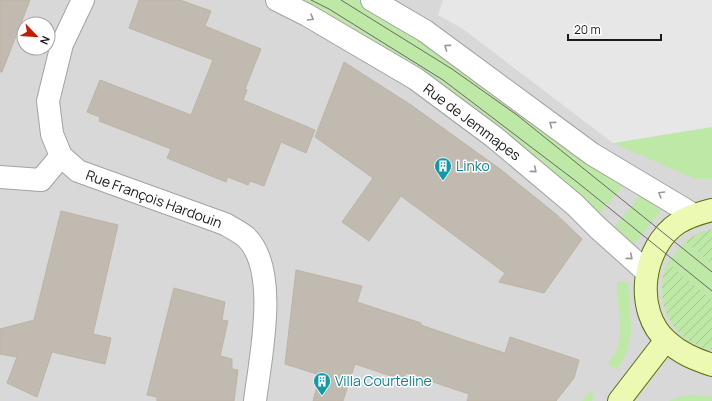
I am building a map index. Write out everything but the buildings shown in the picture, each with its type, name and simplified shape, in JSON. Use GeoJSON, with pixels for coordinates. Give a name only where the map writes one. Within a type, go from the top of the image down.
{"type":"FeatureCollection","features":[{"type":"Feature","properties":{"kind":"main road"},"geometry":{"type":"LineString","coordinates":[[703,212],[678,224],[663,237],[653,254],[647,272],[646,290],[648,308],[655,326],[666,340],[687,357],[712,365]]}},
{"type":"Feature","properties":{"kind":"main road"},"geometry":{"type":"LineString","coordinates":[[619,401],[666,340]]}},
{"type":"Feature","properties":{"kind":"street","name":"Rue François Hardouin"},"geometry":{"type":"LineString","coordinates":[[83,0],[62,44],[48,101],[52,134],[61,156],[78,171],[218,222],[247,238],[257,256],[264,276],[266,302],[254,401]]}},
{"type":"Feature","properties":{"kind":"street","name":"Rue de Jemmapes"},"geometry":{"type":"LineString","coordinates":[[277,0],[307,15],[416,79],[500,142],[575,205],[647,272]]}},
{"type":"Feature","properties":{"kind":"street"},"geometry":{"type":"LineString","coordinates":[[372,0],[425,31],[592,154],[703,212]]}},
{"type":"Feature","properties":{"kind":"street"},"geometry":{"type":"LineString","coordinates":[[0,177],[41,180],[61,156]]}},
{"type":"Feature","properties":{"kind":"shaded area"},"geometry":{"type":"Polygon","coordinates":[[[0,0],[712,0],[712,401],[0,401],[0,0]]]}},
{"type":"Feature","properties":{"kind":"shaded area"},"geometry":{"type":"Polygon","coordinates":[[[443,0],[712,0],[712,127],[613,143],[463,29],[438,15],[443,0]]]}},
{"type":"Feature","properties":{"kind":"green space"},"geometry":{"type":"Polygon","coordinates":[[[290,0],[356,0],[394,23],[626,182],[597,217],[569,185],[516,144],[290,0]]]}},
{"type":"Feature","properties":{"kind":"green space"},"geometry":{"type":"Polygon","coordinates":[[[712,127],[712,179],[695,179],[613,143],[712,127]]]}},
{"type":"Feature","properties":{"kind":"green space"},"geometry":{"type":"Polygon","coordinates":[[[641,194],[661,211],[632,247],[612,230],[641,194]]]}},
{"type":"Feature","properties":{"kind":"green space"},"geometry":{"type":"Polygon","coordinates":[[[712,229],[712,264],[685,241],[701,232],[712,229]]]}},
{"type":"Feature","properties":{"kind":"green space"},"geometry":{"type":"Polygon","coordinates":[[[685,241],[712,264],[712,300],[667,263],[685,241]]]}},
{"type":"Feature","properties":{"kind":"green space"},"geometry":{"type":"Polygon","coordinates":[[[667,263],[712,300],[712,350],[698,346],[686,338],[676,329],[668,318],[662,292],[663,277],[667,263]]]}},
{"type":"Feature","properties":{"kind":"green space"},"geometry":{"type":"Polygon","coordinates":[[[617,281],[628,282],[631,332],[626,353],[617,370],[608,364],[616,352],[620,331],[617,281]]]}},
{"type":"Feature","properties":{"kind":"green space"},"geometry":{"type":"Polygon","coordinates":[[[592,391],[592,401],[581,401],[588,393],[592,391]]]}},
{"type":"Feature","properties":{"kind":"green space"},"geometry":{"type":"Polygon","coordinates":[[[694,395],[712,397],[712,401],[669,401],[681,396],[694,395]]]}},
{"type":"Feature","properties":{"kind":"tram line"},"geometry":{"type":"LineString","coordinates":[[311,0],[329,9],[443,80],[577,182],[712,291]]}},
{"type":"Feature","properties":{"kind":"tram line"},"geometry":{"type":"LineString","coordinates":[[341,0],[452,69],[517,115],[712,272]]}},
{"type":"Feature","properties":{"kind":"place","name":"Linko"},"geometry":{"type":"Point","coordinates":[443,181]}},
{"type":"Feature","properties":{"kind":"place","name":"Villa Courteline"},"geometry":{"type":"Point","coordinates":[322,396]}}]}
